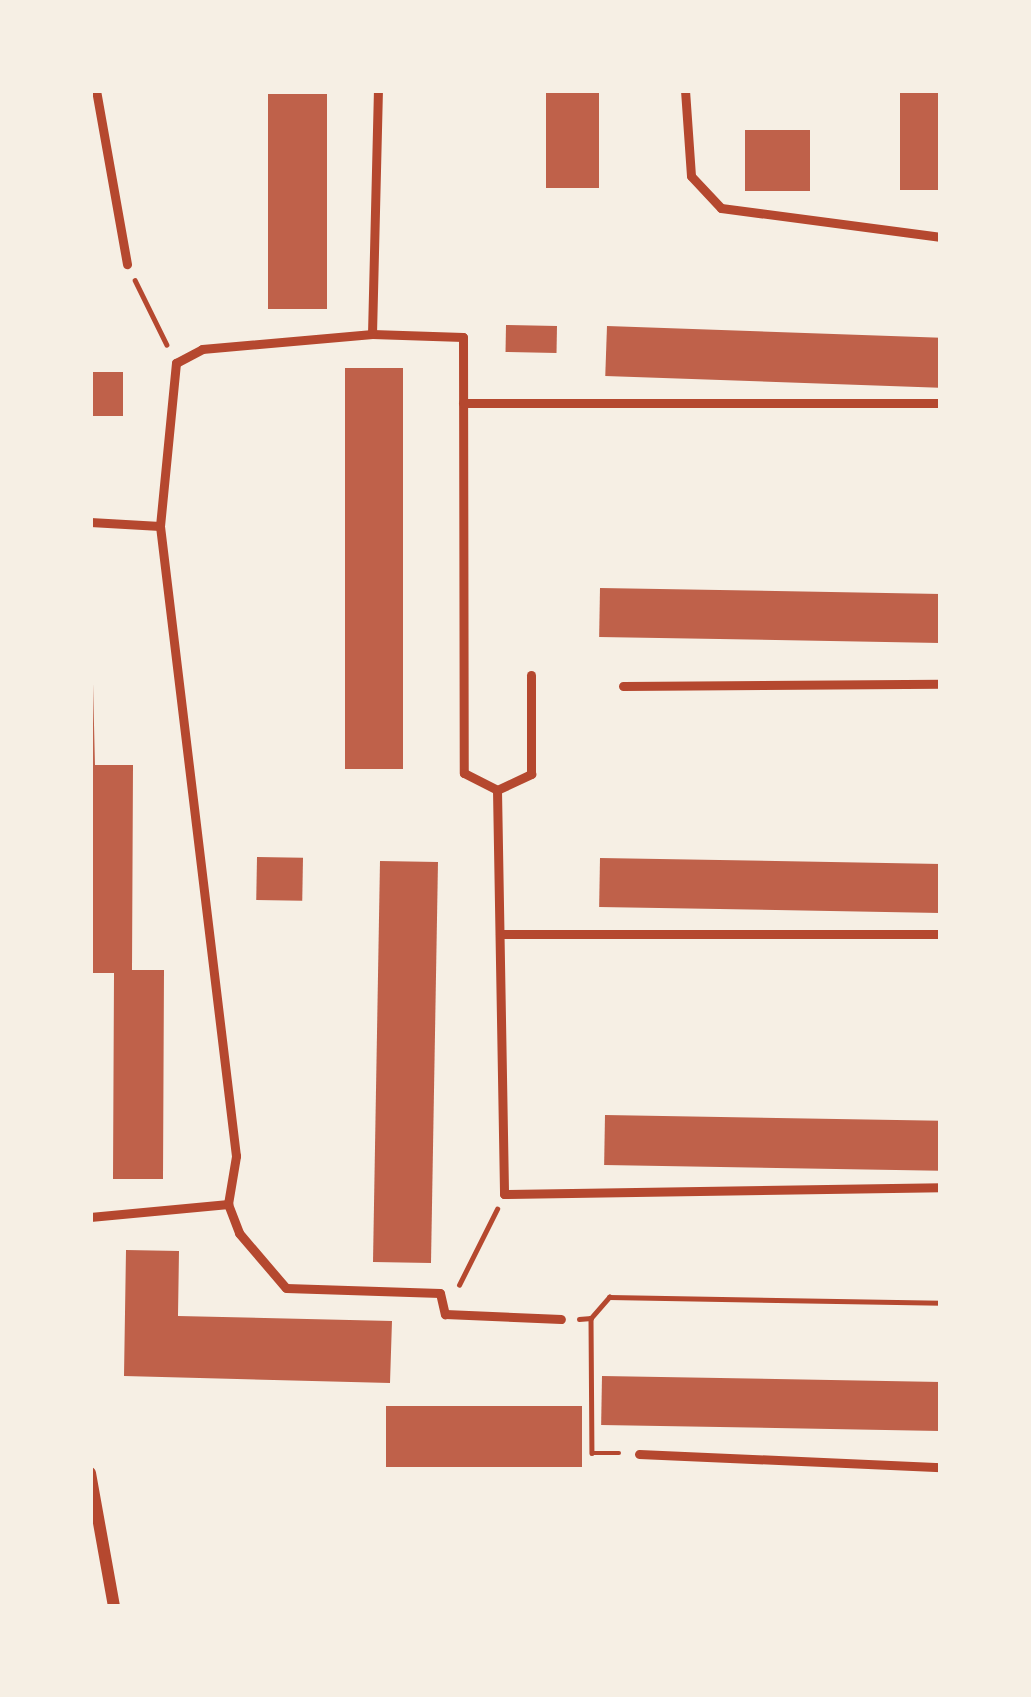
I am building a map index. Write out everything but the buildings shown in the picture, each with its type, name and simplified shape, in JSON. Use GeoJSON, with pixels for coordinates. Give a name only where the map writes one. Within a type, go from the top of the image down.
{"type":"FeatureCollection","features":[{"type":"Feature","properties":{"kind":"street"},"geometry":{"type":"LineString","coordinates":[[90,1473],[114,1607]]}},
{"type":"Feature","properties":{"kind":"lane"},"geometry":{"type":"LineString","coordinates":[[96,90],[127,264]]}},
{"type":"Feature","properties":{"kind":"lane"},"geometry":{"type":"LineString","coordinates":[[372,334],[378,90]]}},
{"type":"Feature","properties":{"kind":"lane"},"geometry":{"type":"LineString","coordinates":[[685,90],[691,176],[721,208],[941,237]]}},
{"type":"Feature","properties":{"kind":"lane"},"geometry":{"type":"LineString","coordinates":[[497,790],[464,772],[463,337],[372,334],[202,349],[176,363],[160,526],[236,1156],[228,1204],[239,1233],[286,1288],[440,1293],[445,1314],[561,1319]]}},
{"type":"Feature","properties":{"kind":"lane"},"geometry":{"type":"LineString","coordinates":[[463,404],[941,403]]}},
{"type":"Feature","properties":{"kind":"lane"},"geometry":{"type":"LineString","coordinates":[[90,522],[160,526]]}},
{"type":"Feature","properties":{"kind":"lane"},"geometry":{"type":"LineString","coordinates":[[497,790],[531,774],[531,675]]}},
{"type":"Feature","properties":{"kind":"lane"},"geometry":{"type":"LineString","coordinates":[[623,686],[941,684]]}},
{"type":"Feature","properties":{"kind":"lane"},"geometry":{"type":"LineString","coordinates":[[497,790],[504,1193],[941,1187]]}},
{"type":"Feature","properties":{"kind":"lane"},"geometry":{"type":"LineString","coordinates":[[500,934],[941,934]]}},
{"type":"Feature","properties":{"kind":"lane"},"geometry":{"type":"LineString","coordinates":[[90,1217],[228,1204]]}},
{"type":"Feature","properties":{"kind":"lane"},"geometry":{"type":"LineString","coordinates":[[639,1454],[941,1467]]}},
{"type":"Feature","properties":{"kind":"path"},"geometry":{"type":"LineString","coordinates":[[127,264],[176,363]]}},
{"type":"Feature","properties":{"kind":"path"},"geometry":{"type":"LineString","coordinates":[[445,1314],[504,1193]]}},
{"type":"Feature","properties":{"kind":"path"},"geometry":{"type":"LineString","coordinates":[[639,1454],[592,1453],[592,1318],[609,1297],[941,1303]]}},
{"type":"Feature","properties":{"kind":"path"},"geometry":{"type":"LineString","coordinates":[[561,1319],[592,1318]]}}]}
